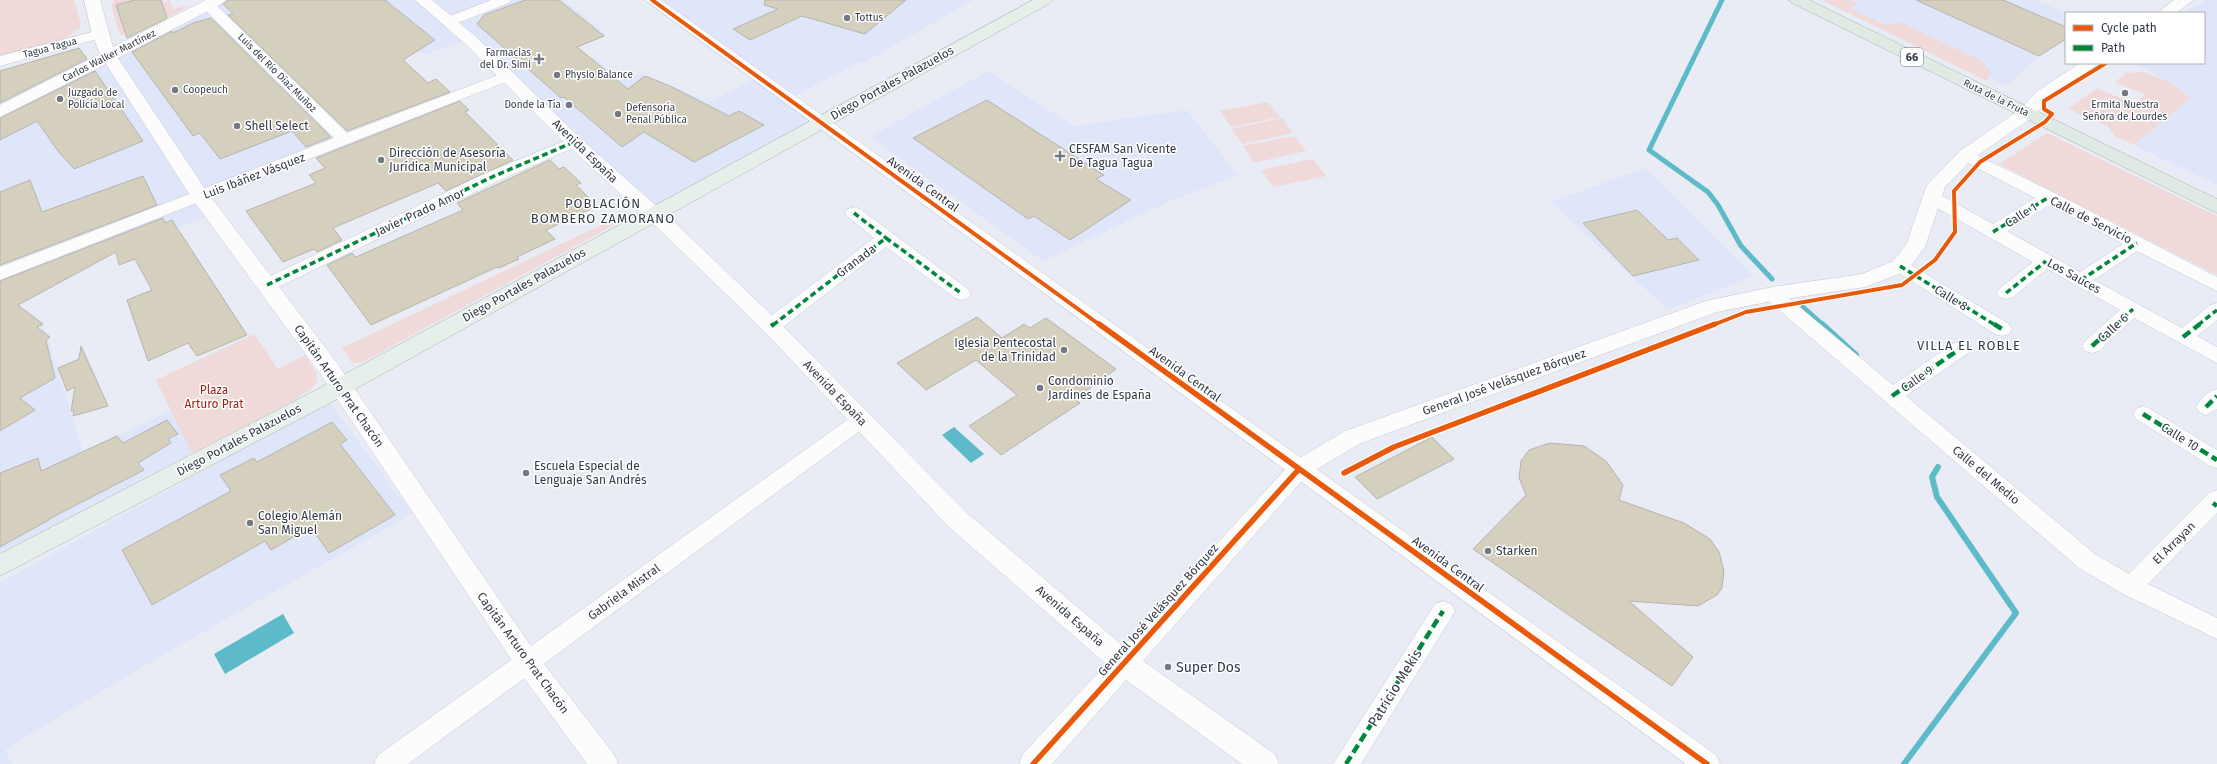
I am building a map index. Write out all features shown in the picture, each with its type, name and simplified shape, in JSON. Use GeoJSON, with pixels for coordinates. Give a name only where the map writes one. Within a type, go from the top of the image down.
{"type":"FeatureCollection","features":[{"type":"Feature","properties":{"kind":"highway","name":"Ruta de la Fruta"},"geometry":{"type":"LineString","coordinates":[[1797,0],[2217,207]]}},
{"type":"Feature","properties":{"kind":"main road","name":"Diego Portales Palazuelos"},"geometry":{"type":"LineString","coordinates":[[0,566],[341,387],[653,214],[1045,0]]}},
{"type":"Feature","properties":{"kind":"street","name":"Capitán Arturo Prat Chacón"},"geometry":{"type":"LineString","coordinates":[[92,0],[100,34],[108,55],[200,196],[341,387],[528,663],[604,764]]}},
{"type":"Feature","properties":{"kind":"street","name":"Avenida España"},"geometry":{"type":"LineString","coordinates":[[423,0],[450,21],[574,142],[653,214],[771,326],[958,520],[1124,663],[1265,764]]}},
{"type":"Feature","properties":{"kind":"street"},"geometry":{"type":"LineString","coordinates":[[450,21],[504,0]]}},
{"type":"Feature","properties":{"kind":"street","name":"Avenida Central"},"geometry":{"type":"LineString","coordinates":[[652,0],[1707,764]]}},
{"type":"Feature","properties":{"kind":"street"},"geometry":{"type":"LineString","coordinates":[[2167,12],[2185,0]]}},
{"type":"Feature","properties":{"kind":"street","name":"Carlos Walker Martínez"},"geometry":{"type":"LineString","coordinates":[[0,112],[213,2]]}},
{"type":"Feature","properties":{"kind":"street","name":"Luis del Río Díaz Muñoz"},"geometry":{"type":"LineString","coordinates":[[213,2],[345,140]]}},
{"type":"Feature","properties":{"kind":"street","name":"Tagua Tagua"},"geometry":{"type":"LineString","coordinates":[[0,61],[100,34]]}},
{"type":"Feature","properties":{"kind":"street","name":"General José Velásquez Bórquez"},"geometry":{"type":"LineString","coordinates":[[1033,764],[1299,469],[1353,437],[1713,306],[1772,294],[1865,280],[1900,266],[1915,247],[1936,185],[1966,154],[2027,113],[2042,96],[2090,64]]}},
{"type":"Feature","properties":{"kind":"street","name":"Luis Ibáñez Vásquez"},"geometry":{"type":"LineString","coordinates":[[0,274],[508,76]]}},
{"type":"Feature","properties":{"kind":"street","name":"Javier Prado Amor"},"geometry":{"type":"LineString","coordinates":[[267,285],[485,181],[574,142]]}},
{"type":"Feature","properties":{"kind":"street","name":"Calle de Servicio"},"geometry":{"type":"LineString","coordinates":[[1966,154],[2217,285]]}},
{"type":"Feature","properties":{"kind":"street","name":"Los Sauces"},"geometry":{"type":"LineString","coordinates":[[1931,197],[2217,356]]}},
{"type":"Feature","properties":{"kind":"street","name":"Calle 1"},"geometry":{"type":"LineString","coordinates":[[1993,232],[2049,198]]}},
{"type":"Feature","properties":{"kind":"street"},"geometry":{"type":"LineString","coordinates":[[854,213],[886,238]]}},
{"type":"Feature","properties":{"kind":"street","name":"Granada"},"geometry":{"type":"LineString","coordinates":[[771,326],[886,238],[962,294]]}},
{"type":"Feature","properties":{"kind":"street"},"geometry":{"type":"LineString","coordinates":[[2081,280],[2137,243]]}},
{"type":"Feature","properties":{"kind":"street"},"geometry":{"type":"LineString","coordinates":[[2006,293],[2046,261]]}},
{"type":"Feature","properties":{"kind":"street","name":"Calle 8"},"geometry":{"type":"LineString","coordinates":[[1900,266],[2002,329]]}},
{"type":"Feature","properties":{"kind":"street","name":"Calle del Medio"},"geometry":{"type":"LineString","coordinates":[[1772,294],[2087,561],[2131,587],[2217,629]]}},
{"type":"Feature","properties":{"kind":"street","name":"Calle 6"},"geometry":{"type":"LineString","coordinates":[[2092,346],[2133,309]]}},
{"type":"Feature","properties":{"kind":"street"},"geometry":{"type":"LineString","coordinates":[[2183,337],[2217,310]]}},
{"type":"Feature","properties":{"kind":"street","name":"Calle 9"},"geometry":{"type":"LineString","coordinates":[[1892,396],[1960,348]]}},
{"type":"Feature","properties":{"kind":"street","name":"Calle 10"},"geometry":{"type":"LineString","coordinates":[[2143,414],[2217,460]]}},
{"type":"Feature","properties":{"kind":"street","name":"Gabriela Mistral"},"geometry":{"type":"LineString","coordinates":[[387,764],[861,420]]}},
{"type":"Feature","properties":{"kind":"street","name":"El Arrayan"},"geometry":{"type":"LineString","coordinates":[[2131,587],[2216,503]]}},
{"type":"Feature","properties":{"kind":"street","name":"Patricio Mekis"},"geometry":{"type":"LineString","coordinates":[[1346,764],[1443,611]]}},
{"type":"Feature","properties":{"kind":"shaded area"},"geometry":{"type":"Polygon","coordinates":[[[226,0],[564,0],[607,35],[556,56],[570,68],[595,58],[617,77],[642,74],[709,102],[758,77],[821,122],[653,214],[469,39],[426,54],[363,34],[340,37],[266,66],[345,140],[201,196],[215,214],[117,252],[18,305],[43,324],[83,451],[171,411],[192,454],[0,558],[0,118],[226,0]]]}},
{"type":"Feature","properties":{"kind":"shaded area"},"geometry":{"type":"Polygon","coordinates":[[[659,0],[973,0],[867,61],[858,63],[793,97],[659,0]]]}},
{"type":"Feature","properties":{"kind":"shaded area"},"geometry":{"type":"Polygon","coordinates":[[[1828,0],[2036,0],[2065,13],[2065,40],[2039,56],[2006,86],[1828,0]]]}},
{"type":"Feature","properties":{"kind":"shaded area"},"geometry":{"type":"Polygon","coordinates":[[[2206,0],[2217,0],[2217,185],[2134,145],[2190,99],[2179,87],[2135,64],[2205,64],[2205,12],[2184,12],[2206,0]]]}},
{"type":"Feature","properties":{"kind":"shaded area","name":"CESFAM San Vicente De Tagua Tagua"},"geometry":{"type":"Polygon","coordinates":[[[988,71],[1074,126],[1187,110],[1238,175],[1166,203],[1043,261],[870,137],[988,71]]]}},
{"type":"Feature","properties":{"kind":"shaded area"},"geometry":{"type":"Polygon","coordinates":[[[1646,168],[1753,276],[1668,310],[1551,202],[1646,168]]]}},
{"type":"Feature","properties":{"kind":"shaded area","name":"Colegio Alemán San Miguel"},"geometry":{"type":"Polygon","coordinates":[[[329,401],[412,514],[166,653],[5,749],[12,764],[0,764],[0,583],[329,401]]]}},
{"type":"Feature","properties":{"kind":"green space"},"geometry":{"type":"Polygon","coordinates":[[[0,0],[74,0],[81,24],[80,28],[64,39],[0,56],[0,0]]]}},
{"type":"Feature","properties":{"kind":"green space"},"geometry":{"type":"Polygon","coordinates":[[[113,0],[131,0],[116,5],[123,27],[166,15],[162,3],[170,0],[173,9],[191,5],[156,24],[128,35],[120,35],[111,4],[114,3],[113,0]]]}},
{"type":"Feature","properties":{"kind":"green space"},"geometry":{"type":"Polygon","coordinates":[[[1822,0],[1851,0],[1859,4],[1849,8],[1886,25],[1900,22],[1982,61],[1991,72],[1987,81],[1822,0]]]}},
{"type":"Feature","properties":{"kind":"green space"},"geometry":{"type":"Polygon","coordinates":[[[2142,72],[2156,76],[2174,85],[2185,93],[2190,99],[2134,145],[2115,136],[2107,126],[2068,109],[2097,88],[2133,104],[2146,95],[2115,82],[2126,73],[2142,72]]]}},
{"type":"Feature","properties":{"kind":"green space"},"geometry":{"type":"Polygon","coordinates":[[[1268,102],[1280,117],[1231,127],[1220,111],[1268,102]]]}},
{"type":"Feature","properties":{"kind":"green space"},"geometry":{"type":"Polygon","coordinates":[[[1282,118],[1293,133],[1243,144],[1231,129],[1282,118]]]}},
{"type":"Feature","properties":{"kind":"green space"},"geometry":{"type":"Polygon","coordinates":[[[2047,133],[2217,216],[2217,275],[1999,164],[2047,133]]]}},
{"type":"Feature","properties":{"kind":"green space"},"geometry":{"type":"Polygon","coordinates":[[[1294,136],[1306,151],[1254,163],[1243,146],[1294,136]]]}},
{"type":"Feature","properties":{"kind":"green space"},"geometry":{"type":"Polygon","coordinates":[[[1313,159],[1326,176],[1274,187],[1261,170],[1313,159]]]}},
{"type":"Feature","properties":{"kind":"green space"},"geometry":{"type":"Polygon","coordinates":[[[620,216],[623,220],[363,362],[352,363],[342,348],[620,216]]]}},
{"type":"Feature","properties":{"kind":"green space","name":"Plaza Arturo Prat"},"geometry":{"type":"Polygon","coordinates":[[[254,334],[278,369],[305,355],[315,370],[317,380],[315,384],[296,399],[192,454],[156,380],[254,334]]]}},
{"type":"Feature","properties":{"kind":"water"},"geometry":{"type":"Polygon","coordinates":[[[954,427],[984,454],[971,463],[942,435],[954,427]]]}},
{"type":"Feature","properties":{"kind":"water"},"geometry":{"type":"Polygon","coordinates":[[[283,614],[294,633],[225,674],[214,654],[283,614]]]}},
{"type":"Feature","properties":{"kind":"building"},"geometry":{"type":"Polygon","coordinates":[[[134,0],[161,0],[167,18],[127,38],[116,5],[134,0]]]}},
{"type":"Feature","properties":{"kind":"building"},"geometry":{"type":"Polygon","coordinates":[[[228,0],[385,0],[435,40],[403,60],[428,83],[436,79],[450,92],[347,131],[228,15],[233,14],[223,4],[228,0]]]}},
{"type":"Feature","properties":{"kind":"building"},"geometry":{"type":"Polygon","coordinates":[[[525,0],[559,0],[604,36],[577,47],[628,89],[645,76],[670,86],[729,116],[739,111],[764,125],[694,162],[644,132],[622,147],[564,97],[561,98],[477,24],[484,15],[525,0]]]}},
{"type":"Feature","properties":{"kind":"building","name":"Tottus"},"geometry":{"type":"Polygon","coordinates":[[[765,0],[906,0],[865,34],[802,16],[750,40],[733,29],[778,9],[764,5],[765,0]]]}},
{"type":"Feature","properties":{"kind":"building"},"geometry":{"type":"Polygon","coordinates":[[[1916,0],[2003,0],[2065,27],[2065,40],[2039,56],[1916,0]]]}},
{"type":"Feature","properties":{"kind":"building"},"geometry":{"type":"Polygon","coordinates":[[[211,18],[331,137],[306,147],[292,131],[220,159],[200,133],[193,136],[132,52],[172,31],[173,33],[193,23],[211,18]]]}},
{"type":"Feature","properties":{"kind":"building"},"geometry":{"type":"Polygon","coordinates":[[[79,48],[87,59],[0,103],[0,71],[79,48]]]}},
{"type":"Feature","properties":{"kind":"building"},"geometry":{"type":"Polygon","coordinates":[[[95,71],[143,141],[74,169],[58,151],[37,121],[0,140],[0,118],[95,71]]]}},
{"type":"Feature","properties":{"kind":"building"},"geometry":{"type":"Polygon","coordinates":[[[987,100],[1104,175],[1096,179],[1131,200],[1070,240],[1034,216],[1028,219],[913,138],[987,100]]]}},
{"type":"Feature","properties":{"kind":"building"},"geometry":{"type":"Polygon","coordinates":[[[460,101],[469,110],[465,112],[513,160],[446,191],[438,183],[333,228],[342,240],[317,252],[314,249],[283,262],[246,211],[316,183],[309,175],[325,168],[316,158],[460,101]]]}},
{"type":"Feature","properties":{"kind":"building"},"geometry":{"type":"Polygon","coordinates":[[[550,160],[559,169],[564,167],[581,183],[576,185],[597,206],[546,230],[555,239],[517,257],[519,259],[499,268],[497,267],[371,325],[327,265],[352,253],[356,257],[463,210],[457,203],[550,160]]]}},
{"type":"Feature","properties":{"kind":"building"},"geometry":{"type":"Polygon","coordinates":[[[143,176],[157,205],[0,265],[0,192],[30,180],[42,212],[143,176]]]}},
{"type":"Feature","properties":{"kind":"building"},"geometry":{"type":"Polygon","coordinates":[[[1637,210],[1668,240],[1677,238],[1699,260],[1633,276],[1583,223],[1637,210]]]}},
{"type":"Feature","properties":{"kind":"building"},"geometry":{"type":"Polygon","coordinates":[[[163,218],[165,223],[172,220],[247,335],[197,356],[188,343],[148,361],[127,300],[152,290],[135,259],[119,265],[116,252],[18,305],[43,324],[37,327],[50,337],[46,341],[55,378],[20,398],[35,410],[0,431],[0,281],[163,218]]]}},
{"type":"Feature","properties":{"kind":"building","name":"Condominio Jardines de España"},"geometry":{"type":"Polygon","coordinates":[[[977,317],[1002,338],[1024,324],[1030,328],[1046,318],[1116,369],[1075,399],[1080,403],[1001,455],[969,426],[1017,395],[976,360],[926,390],[897,363],[977,317]]]}},
{"type":"Feature","properties":{"kind":"building"},"geometry":{"type":"Polygon","coordinates":[[[81,346],[108,406],[73,416],[74,410],[71,411],[75,387],[67,391],[58,368],[79,359],[81,346]]]}},
{"type":"Feature","properties":{"kind":"building"},"geometry":{"type":"Polygon","coordinates":[[[167,420],[178,434],[168,439],[171,443],[138,463],[144,470],[49,519],[0,547],[0,473],[38,458],[41,471],[117,436],[123,443],[167,420]]]}},
{"type":"Feature","properties":{"kind":"building"},"geometry":{"type":"Polygon","coordinates":[[[332,422],[347,440],[340,444],[395,515],[329,553],[311,527],[271,550],[265,541],[152,605],[122,550],[231,491],[220,475],[254,458],[257,462],[332,422]]]}},
{"type":"Feature","properties":{"kind":"building"},"geometry":{"type":"Polygon","coordinates":[[[1432,437],[1454,459],[1377,499],[1355,477],[1432,437]]]}},
{"type":"Feature","properties":{"kind":"building"},"geometry":{"type":"Polygon","coordinates":[[[1550,443],[1584,446],[1606,461],[1623,485],[1619,500],[1684,523],[1710,539],[1719,552],[1724,571],[1722,588],[1717,595],[1698,606],[1629,601],[1693,657],[1672,686],[1473,549],[1526,495],[1519,478],[1521,461],[1529,450],[1550,443]]]}},
{"type":"Feature","properties":{"kind":"waterway"},"geometry":{"type":"LineString","coordinates":[[1722,0],[1649,150],[1708,192],[1718,205],[1741,246],[1772,279]]}},
{"type":"Feature","properties":{"kind":"waterway"},"geometry":{"type":"LineString","coordinates":[[1803,307],[1823,325]]}},
{"type":"Feature","properties":{"kind":"waterway"},"geometry":{"type":"LineString","coordinates":[[1822,324],[1856,355]]}},
{"type":"Feature","properties":{"kind":"waterway"},"geometry":{"type":"LineString","coordinates":[[1904,764],[2016,613],[1937,497],[1932,477],[1938,467]]}},
{"type":"Feature","properties":{"kind":"marked path"},"geometry":{"type":"LineString","coordinates":[[267,285],[492,177],[574,142]]}},
{"type":"Feature","properties":{"kind":"marked path"},"geometry":{"type":"LineString","coordinates":[[1993,232],[2049,197]]}},
{"type":"Feature","properties":{"kind":"marked path"},"geometry":{"type":"LineString","coordinates":[[854,213],[886,238]]}},
{"type":"Feature","properties":{"kind":"marked path"},"geometry":{"type":"LineString","coordinates":[[771,326],[886,238],[962,294]]}},
{"type":"Feature","properties":{"kind":"marked path"},"geometry":{"type":"LineString","coordinates":[[2081,280],[2137,243]]}},
{"type":"Feature","properties":{"kind":"marked path"},"geometry":{"type":"LineString","coordinates":[[2006,293],[2046,261]]}},
{"type":"Feature","properties":{"kind":"marked path"},"geometry":{"type":"LineString","coordinates":[[1900,266],[2002,329]]}},
{"type":"Feature","properties":{"kind":"marked path"},"geometry":{"type":"LineString","coordinates":[[2092,346],[2133,309]]}},
{"type":"Feature","properties":{"kind":"marked path"},"geometry":{"type":"LineString","coordinates":[[2183,337],[2217,310]]}},
{"type":"Feature","properties":{"kind":"marked path"},"geometry":{"type":"LineString","coordinates":[[1892,396],[1961,348]]}},
{"type":"Feature","properties":{"kind":"marked path"},"geometry":{"type":"LineString","coordinates":[[2206,407],[2217,396]]}},
{"type":"Feature","properties":{"kind":"marked path"},"geometry":{"type":"LineString","coordinates":[[2143,414],[2217,460]]}},
{"type":"Feature","properties":{"kind":"marked path"},"geometry":{"type":"LineString","coordinates":[[2213,503],[2217,506]]}},
{"type":"Feature","properties":{"kind":"marked path"},"geometry":{"type":"LineString","coordinates":[[1346,764],[1443,611]]}},
{"type":"Feature","properties":{"kind":"cycle path"},"geometry":{"type":"LineString","coordinates":[[652,0],[1707,764]]}},
{"type":"Feature","properties":{"kind":"cycle path"},"geometry":{"type":"LineString","coordinates":[[1344,473],[1394,447],[1746,312],[1902,285],[1935,260],[1955,232],[1954,191],[1980,162],[2045,122],[2052,114],[2044,109],[2044,101],[2104,64]]}},
{"type":"Feature","properties":{"kind":"cycle path"},"geometry":{"type":"LineString","coordinates":[[1033,764],[1299,469]]}},
{"type":"Feature","properties":{"kind":"place","name":"Tottus"},"geometry":{"type":"Point","coordinates":[847,18]}},
{"type":"Feature","properties":{"kind":"place","name":"Farmacias del Dr. Simi"},"geometry":{"type":"Point","coordinates":[539,59]}},
{"type":"Feature","properties":{"kind":"place","name":"Physio Balance"},"geometry":{"type":"Point","coordinates":[557,75]}},
{"type":"Feature","properties":{"kind":"place","name":"Coopeuch"},"geometry":{"type":"Point","coordinates":[175,90]}},
{"type":"Feature","properties":{"kind":"place","name":"Ermita Nuestra Señora de Lourdes"},"geometry":{"type":"Point","coordinates":[2125,93]}},
{"type":"Feature","properties":{"kind":"place","name":"Juzgado de Policía Local"},"geometry":{"type":"Point","coordinates":[60,99]}},
{"type":"Feature","properties":{"kind":"place","name":"Donde la Tía"},"geometry":{"type":"Point","coordinates":[569,105]}},
{"type":"Feature","properties":{"kind":"place","name":"Defensoría Penal Pública"},"geometry":{"type":"Point","coordinates":[618,114]}},
{"type":"Feature","properties":{"kind":"place","name":"Shell Select"},"geometry":{"type":"Point","coordinates":[237,126]}},
{"type":"Feature","properties":{"kind":"place","name":"CESFAM San Vicente De Tagua Tagua"},"geometry":{"type":"Point","coordinates":[1060,156]}},
{"type":"Feature","properties":{"kind":"place","name":"Dirección de Asesoría Jurídica Municipal"},"geometry":{"type":"Point","coordinates":[381,160]}},
{"type":"Feature","properties":{"kind":"place","name":"Iglesia Pentecostal de la Trinidad"},"geometry":{"type":"Point","coordinates":[1064,350]}},
{"type":"Feature","properties":{"kind":"place","name":"Condominio Jardines de España"},"geometry":{"type":"Point","coordinates":[1040,388]}},
{"type":"Feature","properties":{"kind":"place","name":"Escuela Especial de Lenguaje San Andrés"},"geometry":{"type":"Point","coordinates":[526,473]}},
{"type":"Feature","properties":{"kind":"place","name":"Colegio Alemán San Miguel"},"geometry":{"type":"Point","coordinates":[250,523]}},
{"type":"Feature","properties":{"kind":"place","name":"Starken"},"geometry":{"type":"Point","coordinates":[1488,551]}},
{"type":"Feature","properties":{"kind":"place","name":"Super Dos"},"geometry":{"type":"Point","coordinates":[1168,667]}},
{"type":"Feature","properties":{"kind":"district","name":"POBLACIÓN BOMBERO ZAMORANO"},"geometry":{"type":"Point","coordinates":[603,210]}},
{"type":"Feature","properties":{"kind":"district","name":"VILLA EL ROBLE"},"geometry":{"type":"Point","coordinates":[1969,345]}}]}
